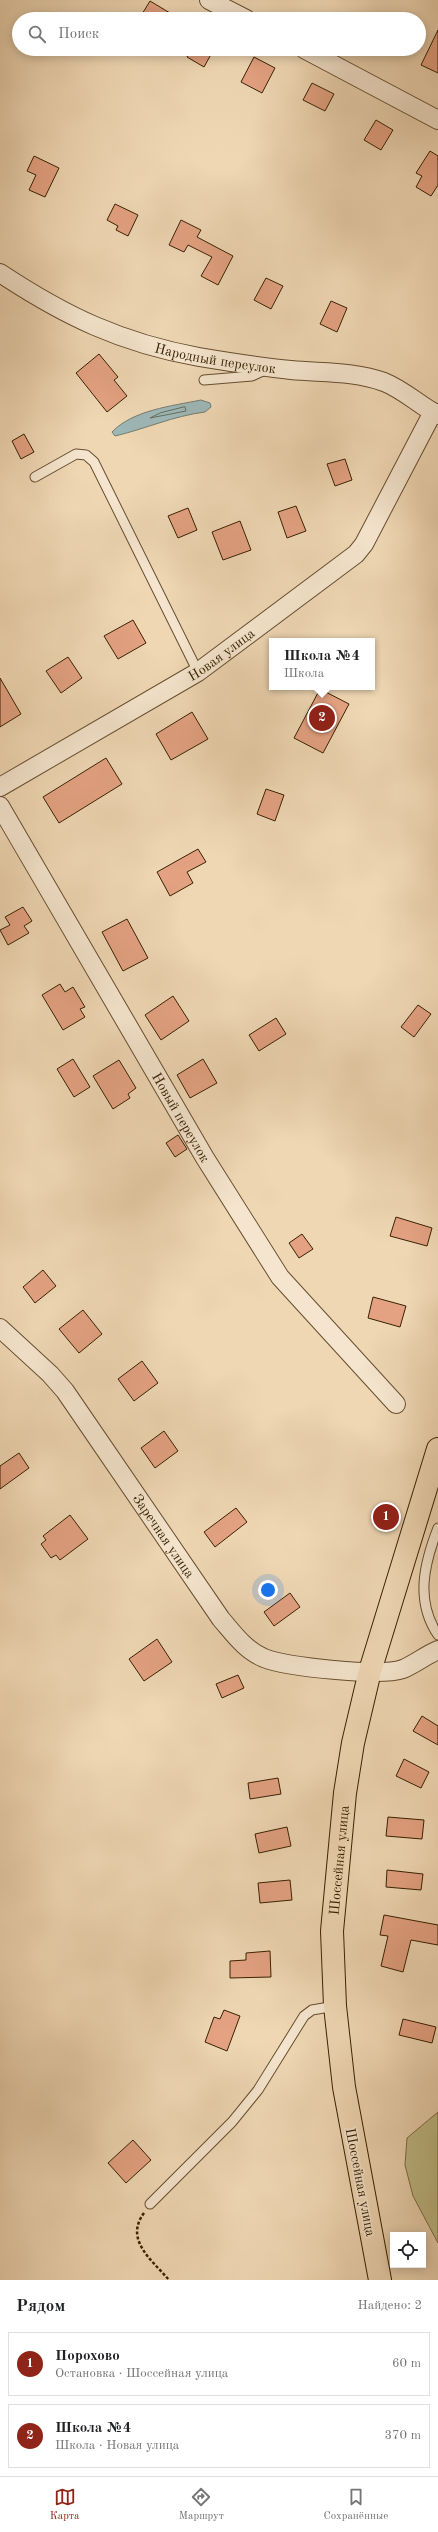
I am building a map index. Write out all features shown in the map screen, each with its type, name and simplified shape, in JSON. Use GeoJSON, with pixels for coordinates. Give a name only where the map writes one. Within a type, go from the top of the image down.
{"type":"FeatureCollection","features":[{"type":"Feature","properties":{"kind":"main road","name":"Шоссейная улица"},"geometry":{"type":"LineString","coordinates":[[380,2280],[345,2095],[335,2006],[332,1931],[345,1793],[353,1743],[370,1671],[438,1449]]}},
{"type":"Feature","properties":{"kind":"street"},"geometry":{"type":"LineString","coordinates":[[209,0],[232,12]]}},
{"type":"Feature","properties":{"kind":"street"},"geometry":{"type":"LineString","coordinates":[[317,56],[438,120]]}},
{"type":"Feature","properties":{"kind":"street","name":"Народный переулок"},"geometry":{"type":"LineString","coordinates":[[0,273],[69,316],[114,335],[197,357],[270,368],[364,376],[385,382],[406,393],[435,414]]}},
{"type":"Feature","properties":{"kind":"street","name":"Новая улица"},"geometry":{"type":"LineString","coordinates":[[0,787],[198,672],[356,554],[364,544],[435,414]]}},
{"type":"Feature","properties":{"kind":"street","name":"Новый переулок"},"geometry":{"type":"LineString","coordinates":[[0,806],[205,1158],[280,1277],[396,1404]]}},
{"type":"Feature","properties":{"kind":"street","name":"Заречная улица"},"geometry":{"type":"LineString","coordinates":[[0,1328],[50,1374],[66,1391],[221,1620],[246,1647],[264,1658],[295,1665],[370,1671],[403,1669],[438,1650]]}},
{"type":"Feature","properties":{"kind":"lane"},"geometry":{"type":"LineString","coordinates":[[204,380],[252,376],[270,368]]}},
{"type":"Feature","properties":{"kind":"lane"},"geometry":{"type":"LineString","coordinates":[[35,477],[76,454],[86,455],[94,462],[198,672]]}},
{"type":"Feature","properties":{"kind":"lane"},"geometry":{"type":"LineString","coordinates":[[438,1528],[428,1553],[423,1581],[424,1604],[438,1635]]}},
{"type":"Feature","properties":{"kind":"lane"},"geometry":{"type":"LineString","coordinates":[[150,2204],[232,2122],[249,2100],[304,2016],[312,2010],[335,2006]]}},
{"type":"Feature","properties":{"kind":"path"},"geometry":{"type":"LineString","coordinates":[[150,2204],[139,2219],[136,2234],[138,2244],[169,2280]]}},
{"type":"Feature","properties":{"kind":"shaded area"},"geometry":{"type":"Polygon","coordinates":[[[438,2112],[438,2243],[413,2196],[405,2165],[407,2138],[438,2112]]]}},
{"type":"Feature","properties":{"kind":"water"},"geometry":{"type":"Polygon","coordinates":[[[201,400],[210,403],[211,407],[205,412],[182,416],[115,436],[112,432],[131,419],[142,414],[166,407],[201,400]]]}},
{"type":"Feature","properties":{"kind":"building"},"geometry":{"type":"Polygon","coordinates":[[[150,1],[168,12],[143,12],[150,1]]]}},
{"type":"Feature","properties":{"kind":"building"},"geometry":{"type":"Polygon","coordinates":[[[438,30],[438,73],[421,65],[438,30]]]}},
{"type":"Feature","properties":{"kind":"building"},"geometry":{"type":"Polygon","coordinates":[[[188,56],[210,56],[204,67],[188,56]]]}},
{"type":"Feature","properties":{"kind":"building"},"geometry":{"type":"Polygon","coordinates":[[[254,57],[275,68],[262,93],[241,82],[254,57]]]}},
{"type":"Feature","properties":{"kind":"building"},"geometry":{"type":"Polygon","coordinates":[[[312,83],[334,94],[325,111],[303,100],[312,83]]]}},
{"type":"Feature","properties":{"kind":"building"},"geometry":{"type":"Polygon","coordinates":[[[376,120],[393,130],[381,150],[364,140],[376,120]]]}},
{"type":"Feature","properties":{"kind":"building"},"geometry":{"type":"Polygon","coordinates":[[[430,151],[438,156],[438,185],[431,196],[416,187],[422,176],[416,173],[430,151]]]}},
{"type":"Feature","properties":{"kind":"building"},"geometry":{"type":"Polygon","coordinates":[[[34,156],[59,168],[45,197],[29,190],[36,175],[27,171],[34,156]]]}},
{"type":"Feature","properties":{"kind":"building"},"geometry":{"type":"Polygon","coordinates":[[[115,204],[138,215],[128,236],[116,230],[118,226],[107,220],[115,204]]]}},
{"type":"Feature","properties":{"kind":"building"},"geometry":{"type":"Polygon","coordinates":[[[181,220],[201,230],[197,237],[233,256],[218,285],[201,276],[212,257],[188,245],[184,252],[169,245],[181,220]]]}},
{"type":"Feature","properties":{"kind":"building"},"geometry":{"type":"Polygon","coordinates":[[[266,278],[283,286],[271,309],[254,300],[266,278]]]}},
{"type":"Feature","properties":{"kind":"building"},"geometry":{"type":"Polygon","coordinates":[[[331,301],[347,308],[337,332],[320,324],[331,301]]]}},
{"type":"Feature","properties":{"kind":"building"},"geometry":{"type":"Polygon","coordinates":[[[99,354],[118,377],[114,380],[127,396],[107,412],[76,373],[99,354]]]}},
{"type":"Feature","properties":{"kind":"building"},"geometry":{"type":"Polygon","coordinates":[[[24,434],[34,452],[21,459],[12,441],[24,434]]]}},
{"type":"Feature","properties":{"kind":"building"},"geometry":{"type":"Polygon","coordinates":[[[345,459],[352,480],[335,486],[327,464],[345,459]]]}},
{"type":"Feature","properties":{"kind":"building"},"geometry":{"type":"Polygon","coordinates":[[[296,506],[306,531],[287,538],[278,512],[296,506]]]}},
{"type":"Feature","properties":{"kind":"building"},"geometry":{"type":"Polygon","coordinates":[[[188,508],[197,530],[178,538],[168,516],[188,508]]]}},
{"type":"Feature","properties":{"kind":"building"},"geometry":{"type":"Polygon","coordinates":[[[240,521],[251,550],[223,560],[212,532],[240,521]]]}},
{"type":"Feature","properties":{"kind":"building"},"geometry":{"type":"Polygon","coordinates":[[[133,620],[146,643],[118,659],[104,636],[133,620]]]}},
{"type":"Feature","properties":{"kind":"building"},"geometry":{"type":"Polygon","coordinates":[[[68,657],[82,678],[61,693],[46,671],[68,657]]]}},
{"type":"Feature","properties":{"kind":"building"},"geometry":{"type":"Polygon","coordinates":[[[0,678],[21,714],[0,727],[0,678]]]}},
{"type":"Feature","properties":{"kind":"building"},"geometry":{"type":"Polygon","coordinates":[[[319,690],[349,704],[323,753],[294,738],[319,690]]]}},
{"type":"Feature","properties":{"kind":"building"},"geometry":{"type":"Polygon","coordinates":[[[192,712],[208,739],[171,760],[156,734],[192,712]]]}},
{"type":"Feature","properties":{"kind":"building"},"geometry":{"type":"Polygon","coordinates":[[[106,758],[122,784],[59,823],[43,797],[106,758]]]}},
{"type":"Feature","properties":{"kind":"building"},"geometry":{"type":"Polygon","coordinates":[[[266,789],[284,795],[275,821],[257,814],[266,789]]]}},
{"type":"Feature","properties":{"kind":"building"},"geometry":{"type":"Polygon","coordinates":[[[198,849],[206,862],[187,872],[193,883],[170,896],[157,872],[198,849]]]}},
{"type":"Feature","properties":{"kind":"building"},"geometry":{"type":"Polygon","coordinates":[[[23,907],[32,921],[24,926],[29,933],[8,945],[0,930],[10,925],[5,917],[23,907]]]}},
{"type":"Feature","properties":{"kind":"building"},"geometry":{"type":"Polygon","coordinates":[[[127,919],[148,958],[123,971],[102,932],[127,919]]]}},
{"type":"Feature","properties":{"kind":"building"},"geometry":{"type":"Polygon","coordinates":[[[60,984],[65,992],[73,987],[85,1007],[80,1009],[85,1017],[63,1030],[42,995],[60,984]]]}},
{"type":"Feature","properties":{"kind":"building"},"geometry":{"type":"Polygon","coordinates":[[[173,996],[189,1021],[161,1040],[145,1015],[173,996]]]}},
{"type":"Feature","properties":{"kind":"building"},"geometry":{"type":"Polygon","coordinates":[[[418,1005],[431,1014],[414,1037],[401,1027],[418,1005]]]}},
{"type":"Feature","properties":{"kind":"building"},"geometry":{"type":"Polygon","coordinates":[[[276,1018],[286,1034],[259,1051],[249,1035],[276,1018]]]}},
{"type":"Feature","properties":{"kind":"building"},"geometry":{"type":"Polygon","coordinates":[[[73,1059],[90,1087],[74,1097],[57,1069],[73,1059]]]}},
{"type":"Feature","properties":{"kind":"building"},"geometry":{"type":"Polygon","coordinates":[[[203,1059],[217,1083],[190,1098],[177,1075],[203,1059]]]}},
{"type":"Feature","properties":{"kind":"building"},"geometry":{"type":"Polygon","coordinates":[[[119,1060],[136,1088],[128,1094],[130,1098],[113,1109],[93,1076],[119,1060]]]}},
{"type":"Feature","properties":{"kind":"building"},"geometry":{"type":"Polygon","coordinates":[[[178,1135],[187,1149],[175,1157],[166,1143],[178,1135]]]}},
{"type":"Feature","properties":{"kind":"building"},"geometry":{"type":"Polygon","coordinates":[[[396,1217],[432,1228],[427,1246],[390,1236],[396,1217]]]}},
{"type":"Feature","properties":{"kind":"building"},"geometry":{"type":"Polygon","coordinates":[[[302,1234],[313,1249],[299,1258],[289,1243],[302,1234]]]}},
{"type":"Feature","properties":{"kind":"building"},"geometry":{"type":"Polygon","coordinates":[[[43,1270],[56,1286],[35,1303],[23,1287],[43,1270]]]}},
{"type":"Feature","properties":{"kind":"building"},"geometry":{"type":"Polygon","coordinates":[[[373,1297],[406,1306],[400,1327],[368,1318],[373,1297]]]}},
{"type":"Feature","properties":{"kind":"building"},"geometry":{"type":"Polygon","coordinates":[[[83,1310],[102,1334],[79,1353],[59,1329],[83,1310]]]}},
{"type":"Feature","properties":{"kind":"building"},"geometry":{"type":"Polygon","coordinates":[[[142,1361],[158,1383],[134,1401],[118,1379],[142,1361]]]}},
{"type":"Feature","properties":{"kind":"building"},"geometry":{"type":"Polygon","coordinates":[[[164,1431],[178,1451],[155,1468],[141,1448],[164,1431]]]}},
{"type":"Feature","properties":{"kind":"building"},"geometry":{"type":"Polygon","coordinates":[[[19,1453],[29,1468],[0,1489],[0,1466],[19,1453]]]}},
{"type":"Feature","properties":{"kind":"building"},"geometry":{"type":"Polygon","coordinates":[[[236,1508],[247,1522],[215,1547],[204,1532],[236,1508]]]}},
{"type":"Feature","properties":{"kind":"building"},"geometry":{"type":"Polygon","coordinates":[[[70,1515],[88,1539],[60,1560],[56,1555],[51,1558],[41,1544],[46,1540],[43,1536],[70,1515]]]}},
{"type":"Feature","properties":{"kind":"building"},"geometry":{"type":"Polygon","coordinates":[[[290,1593],[300,1607],[274,1626],[264,1612],[290,1593]]]}},
{"type":"Feature","properties":{"kind":"building"},"geometry":{"type":"Polygon","coordinates":[[[157,1639],[172,1662],[144,1681],[129,1659],[157,1639]]]}},
{"type":"Feature","properties":{"kind":"building"},"geometry":{"type":"Polygon","coordinates":[[[238,1675],[244,1688],[222,1698],[216,1684],[238,1675]]]}},
{"type":"Feature","properties":{"kind":"building"},"geometry":{"type":"Polygon","coordinates":[[[422,1716],[438,1726],[438,1745],[413,1731],[422,1716]]]}},
{"type":"Feature","properties":{"kind":"building"},"geometry":{"type":"Polygon","coordinates":[[[404,1759],[429,1772],[421,1788],[396,1776],[404,1759]]]}},
{"type":"Feature","properties":{"kind":"building"},"geometry":{"type":"Polygon","coordinates":[[[278,1778],[281,1794],[250,1799],[248,1783],[278,1778]]]}},
{"type":"Feature","properties":{"kind":"building"},"geometry":{"type":"Polygon","coordinates":[[[388,1817],[424,1820],[422,1839],[386,1836],[388,1817]]]}},
{"type":"Feature","properties":{"kind":"building"},"geometry":{"type":"Polygon","coordinates":[[[287,1827],[291,1846],[259,1853],[255,1834],[287,1827]]]}},
{"type":"Feature","properties":{"kind":"building"},"geometry":{"type":"Polygon","coordinates":[[[387,1870],[423,1874],[421,1890],[386,1887],[387,1870]]]}},
{"type":"Feature","properties":{"kind":"building"},"geometry":{"type":"Polygon","coordinates":[[[290,1880],[292,1900],[260,1903],[258,1883],[290,1880]]]}},
{"type":"Feature","properties":{"kind":"building"},"geometry":{"type":"Polygon","coordinates":[[[384,1915],[438,1925],[438,1945],[411,1940],[403,1972],[381,1966],[388,1936],[380,1935],[384,1915]]]}},
{"type":"Feature","properties":{"kind":"building"},"geometry":{"type":"Polygon","coordinates":[[[270,1951],[271,1977],[230,1978],[230,1961],[246,1960],[246,1953],[270,1951]]]}},
{"type":"Feature","properties":{"kind":"building"},"geometry":{"type":"Polygon","coordinates":[[[224,2010],[240,2016],[227,2051],[205,2042],[214,2017],[220,2019],[224,2010]]]}},
{"type":"Feature","properties":{"kind":"building"},"geometry":{"type":"Polygon","coordinates":[[[403,2019],[436,2027],[432,2043],[399,2035],[403,2019]]]}},
{"type":"Feature","properties":{"kind":"building"},"geometry":{"type":"Polygon","coordinates":[[[133,2140],[151,2160],[126,2183],[108,2163],[133,2140]]]}},
{"type":"Feature","properties":{"kind":"place","name":"Школа №4"},"geometry":{"type":"Point","coordinates":[322,718]}},
{"type":"Feature","properties":{"kind":"place","name":"Порохово"},"geometry":{"type":"Point","coordinates":[386,1517]}}]}
